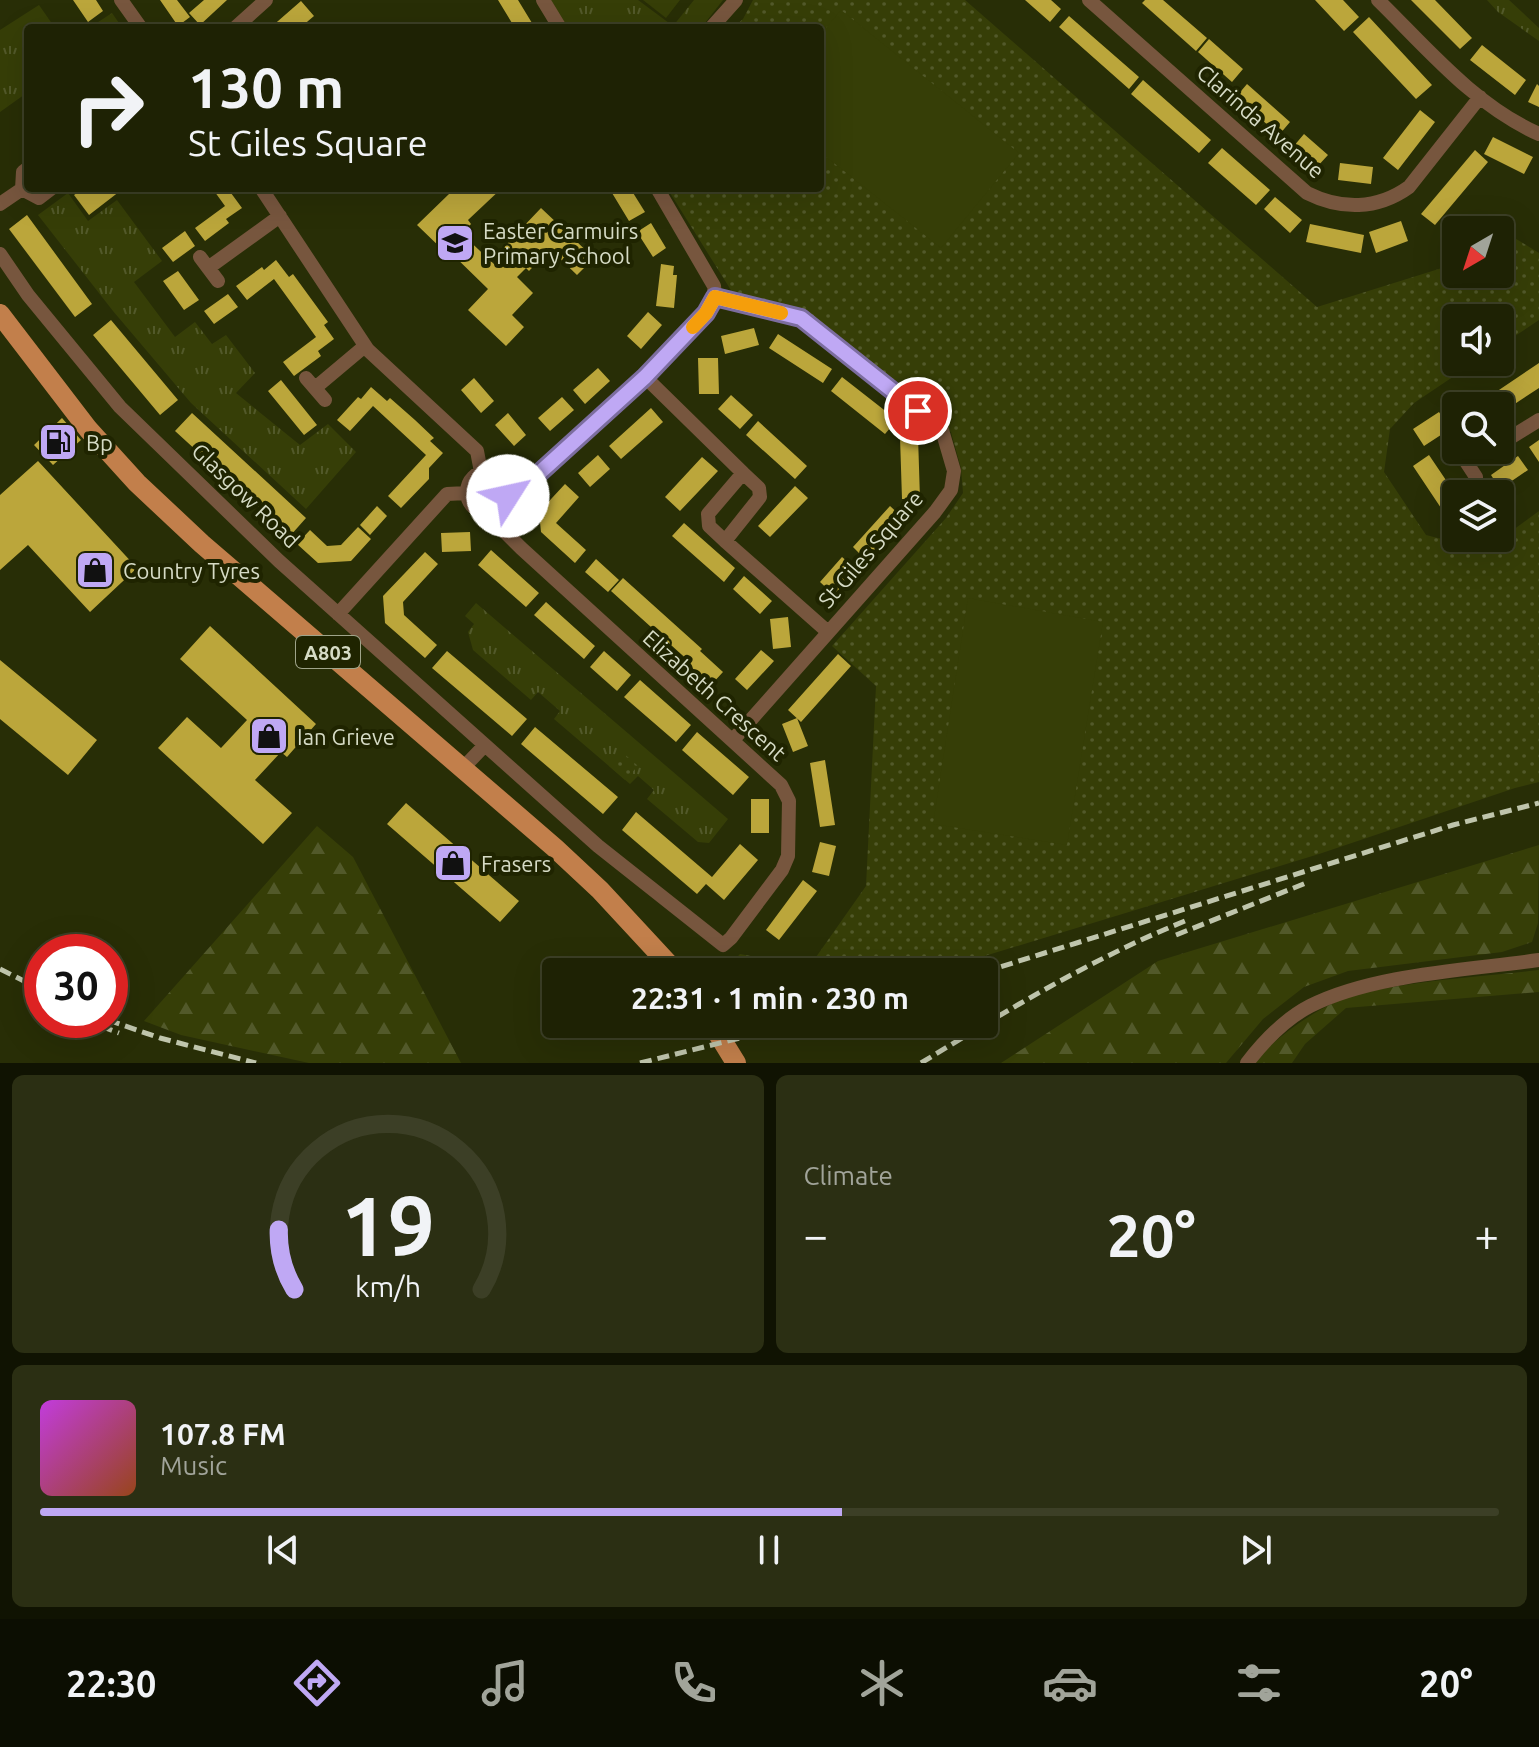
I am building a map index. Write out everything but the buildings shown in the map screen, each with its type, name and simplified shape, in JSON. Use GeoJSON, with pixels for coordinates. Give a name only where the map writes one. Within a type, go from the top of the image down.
{"type":"FeatureCollection","features":[{"type":"Feature","properties":{"kind":"main road","name":"A803"},"geometry":{"type":"LineString","coordinates":[[0,314],[88,429],[137,483],[202,544],[600,890],[663,958]]}},
{"type":"Feature","properties":{"kind":"main road"},"geometry":{"type":"LineString","coordinates":[[721,1038],[736,1063]]}},
{"type":"Feature","properties":{"kind":"street"},"geometry":{"type":"LineString","coordinates":[[121,0],[138,24]]}},
{"type":"Feature","properties":{"kind":"street"},"geometry":{"type":"LineString","coordinates":[[239,24],[266,0]]}},
{"type":"Feature","properties":{"kind":"street"},"geometry":{"type":"LineString","coordinates":[[543,0],[558,24]]}},
{"type":"Feature","properties":{"kind":"street"},"geometry":{"type":"LineString","coordinates":[[715,24],[736,0]]}},
{"type":"Feature","properties":{"kind":"street","name":"Clarinda Avenue"},"geometry":{"type":"LineString","coordinates":[[1089,0],[1307,193],[1325,202],[1367,206],[1395,198],[1409,187],[1480,97]]}},
{"type":"Feature","properties":{"kind":"street"},"geometry":{"type":"LineString","coordinates":[[1378,0],[1480,97],[1515,124],[1539,134]]}},
{"type":"Feature","properties":{"kind":"street"},"geometry":{"type":"LineString","coordinates":[[0,204],[22,189],[24,171]]}},
{"type":"Feature","properties":{"kind":"street"},"geometry":{"type":"LineString","coordinates":[[28,192],[39,198],[47,192]]}},
{"type":"Feature","properties":{"kind":"street"},"geometry":{"type":"LineString","coordinates":[[264,192],[365,346],[477,451],[481,472]]}},
{"type":"Feature","properties":{"kind":"street"},"geometry":{"type":"LineString","coordinates":[[508,489],[525,486],[645,377],[706,313],[715,297],[714,286],[659,192]]}},
{"type":"Feature","properties":{"kind":"street"},"geometry":{"type":"LineString","coordinates":[[218,281],[204,262],[280,216]]}},
{"type":"Feature","properties":{"kind":"street","name":"Glasgow Road"},"geometry":{"type":"LineString","coordinates":[[0,254],[28,295],[120,407],[279,561],[598,846],[723,945]]}},
{"type":"Feature","properties":{"kind":"street","name":"St Giles Square"},"geometry":{"type":"LineString","coordinates":[[715,297],[801,318],[942,430],[954,471],[951,490],[935,512],[733,740]]}},
{"type":"Feature","properties":{"kind":"street"},"geometry":{"type":"LineString","coordinates":[[325,400],[310,383],[365,346]]}},
{"type":"Feature","properties":{"kind":"street"},"geometry":{"type":"LineString","coordinates":[[645,377],[759,488],[760,497],[725,541]]}},
{"type":"Feature","properties":{"kind":"street"},"geometry":{"type":"LineString","coordinates":[[1514,435],[1539,420]]}},
{"type":"Feature","properties":{"kind":"street"},"geometry":{"type":"LineString","coordinates":[[481,472],[501,475],[508,489],[508,496],[501,508],[486,513],[471,505],[467,493],[470,479],[481,472]]}},
{"type":"Feature","properties":{"kind":"street"},"geometry":{"type":"LineString","coordinates":[[743,473],[708,514],[709,526],[828,632]]}},
{"type":"Feature","properties":{"kind":"street"},"geometry":{"type":"LineString","coordinates":[[338,614],[447,494],[467,493]]}},
{"type":"Feature","properties":{"kind":"street","name":"Elizabeth Crescent"},"geometry":{"type":"LineString","coordinates":[[486,513],[781,785],[789,801],[788,856],[782,870],[723,945]]}},
{"type":"Feature","properties":{"kind":"street"},"geometry":{"type":"LineString","coordinates":[[463,768],[485,745]]}},
{"type":"Feature","properties":{"kind":"street"},"geometry":{"type":"LineString","coordinates":[[1247,1063],[1284,1024],[1309,1007],[1339,994],[1373,983],[1539,960]]}},
{"type":"Feature","properties":{"kind":"green space"},"geometry":{"type":"Polygon","coordinates":[[[551,0],[638,0],[670,24],[564,24],[551,0]]]}},
{"type":"Feature","properties":{"kind":"green space"},"geometry":{"type":"Polygon","coordinates":[[[643,0],[680,0],[666,18],[643,0]]]}},
{"type":"Feature","properties":{"kind":"green space"},"geometry":{"type":"Polygon","coordinates":[[[694,0],[723,0],[704,24],[675,24],[694,0]]]}},
{"type":"Feature","properties":{"kind":"green space"},"geometry":{"type":"Polygon","coordinates":[[[753,0],[965,0],[1317,307],[1442,268],[1442,288],[1514,288],[1514,238],[1539,253],[1539,320],[1514,337],[1514,304],[1442,304],[1442,376],[1454,376],[1414,403],[1390,429],[1384,472],[1426,535],[1442,539],[1442,552],[1514,552],[1514,529],[1539,511],[1539,782],[1319,854],[978,958],[815,958],[866,886],[876,686],[832,646],[946,518],[963,493],[961,468],[951,432],[802,311],[734,295],[670,192],[824,192],[824,24],[737,24],[753,0]]]}},
{"type":"Feature","properties":{"kind":"green space"},"geometry":{"type":"Polygon","coordinates":[[[1487,0],[1509,0],[1539,28],[1539,41],[1498,12],[1487,0]]]}},
{"type":"Feature","properties":{"kind":"green space"},"geometry":{"type":"Polygon","coordinates":[[[39,5],[52,24],[24,24],[24,95],[0,112],[0,30],[39,5]]]}},
{"type":"Feature","properties":{"kind":"green space"},"geometry":{"type":"Polygon","coordinates":[[[841,10],[1019,153],[941,248],[824,155],[824,30],[841,10]]]}},
{"type":"Feature","properties":{"kind":"green space"},"geometry":{"type":"Polygon","coordinates":[[[112,13],[120,24],[95,24],[112,13]]]}},
{"type":"Feature","properties":{"kind":"green space"},"geometry":{"type":"Polygon","coordinates":[[[68,193],[88,221],[117,200],[162,261],[134,282],[175,337],[195,322],[212,344],[226,335],[255,373],[236,393],[300,445],[328,424],[356,452],[306,509],[191,403],[113,311],[38,215],[68,193]]]}},
{"type":"Feature","properties":{"kind":"green space"},"geometry":{"type":"Polygon","coordinates":[[[968,598],[1103,622],[1067,845],[933,824],[968,598]]]}},
{"type":"Feature","properties":{"kind":"green space"},"geometry":{"type":"Polygon","coordinates":[[[476,603],[728,819],[709,843],[698,842],[647,799],[654,790],[638,776],[630,784],[554,719],[560,711],[538,692],[531,700],[473,650],[468,632],[474,624],[465,616],[476,603]]]}},
{"type":"Feature","properties":{"kind":"green space"},"geometry":{"type":"Polygon","coordinates":[[[622,752],[638,766],[625,780],[609,766],[622,752]]]}},
{"type":"Feature","properties":{"kind":"green space"},"geometry":{"type":"Polygon","coordinates":[[[317,826],[353,857],[461,1063],[309,1063],[181,1035],[144,1021],[317,826]]]}},
{"type":"Feature","properties":{"kind":"green space"},"geometry":{"type":"Polygon","coordinates":[[[1539,845],[1538,923],[1532,942],[1502,952],[1348,971],[1304,987],[1263,1019],[1226,1063],[1001,1063],[1158,961],[1539,845]]]}},
{"type":"Feature","properties":{"kind":"green space"},"geometry":{"type":"Polygon","coordinates":[[[740,954],[761,958],[736,958],[740,954]]]}},
{"type":"Feature","properties":{"kind":"green space"},"geometry":{"type":"Polygon","coordinates":[[[1539,970],[1539,992],[1346,1008],[1305,1044],[1292,1063],[1254,1063],[1300,1022],[1342,999],[1424,982],[1539,970]]]}},
{"type":"Feature","properties":{"kind":"railway"},"geometry":{"type":"LineString","coordinates":[[998,968],[1453,825],[1539,803]]}},
{"type":"Feature","properties":{"kind":"railway"},"geometry":{"type":"LineString","coordinates":[[1176,935],[1306,883]]}},
{"type":"Feature","properties":{"kind":"railway"},"geometry":{"type":"LineString","coordinates":[[921,1063],[1083,968],[1185,921]]}},
{"type":"Feature","properties":{"kind":"railway"},"geometry":{"type":"LineString","coordinates":[[0,969],[24,981]]}},
{"type":"Feature","properties":{"kind":"railway"},"geometry":{"type":"LineString","coordinates":[[128,1027],[256,1063]]}},
{"type":"Feature","properties":{"kind":"railway"},"geometry":{"type":"LineString","coordinates":[[640,1063],[740,1038]]}},
{"type":"Feature","properties":{"kind":"slow traffic"},"geometry":{"type":"LineString","coordinates":[[693,327],[715,297],[781,313]]}},
{"type":"Feature","properties":{"kind":"place","name":"Easter Carmuirs Primary School"},"geometry":{"type":"Point","coordinates":[455,243]}},
{"type":"Feature","properties":{"kind":"place","name":"Bp"},"geometry":{"type":"Point","coordinates":[58,442]}},
{"type":"Feature","properties":{"kind":"place","name":"Country Tyres"},"geometry":{"type":"Point","coordinates":[95,570]}},
{"type":"Feature","properties":{"kind":"place","name":"Ian Grieve"},"geometry":{"type":"Point","coordinates":[269,736]}},
{"type":"Feature","properties":{"kind":"place","name":"Frasers"},"geometry":{"type":"Point","coordinates":[453,863]}},
{"type":"Feature","properties":{"kind":"route"},"geometry":{"type":"LineString","coordinates":[[508,496],[508,489],[525,486],[641,381],[706,313],[715,297],[801,318],[918,411]]}}]}
